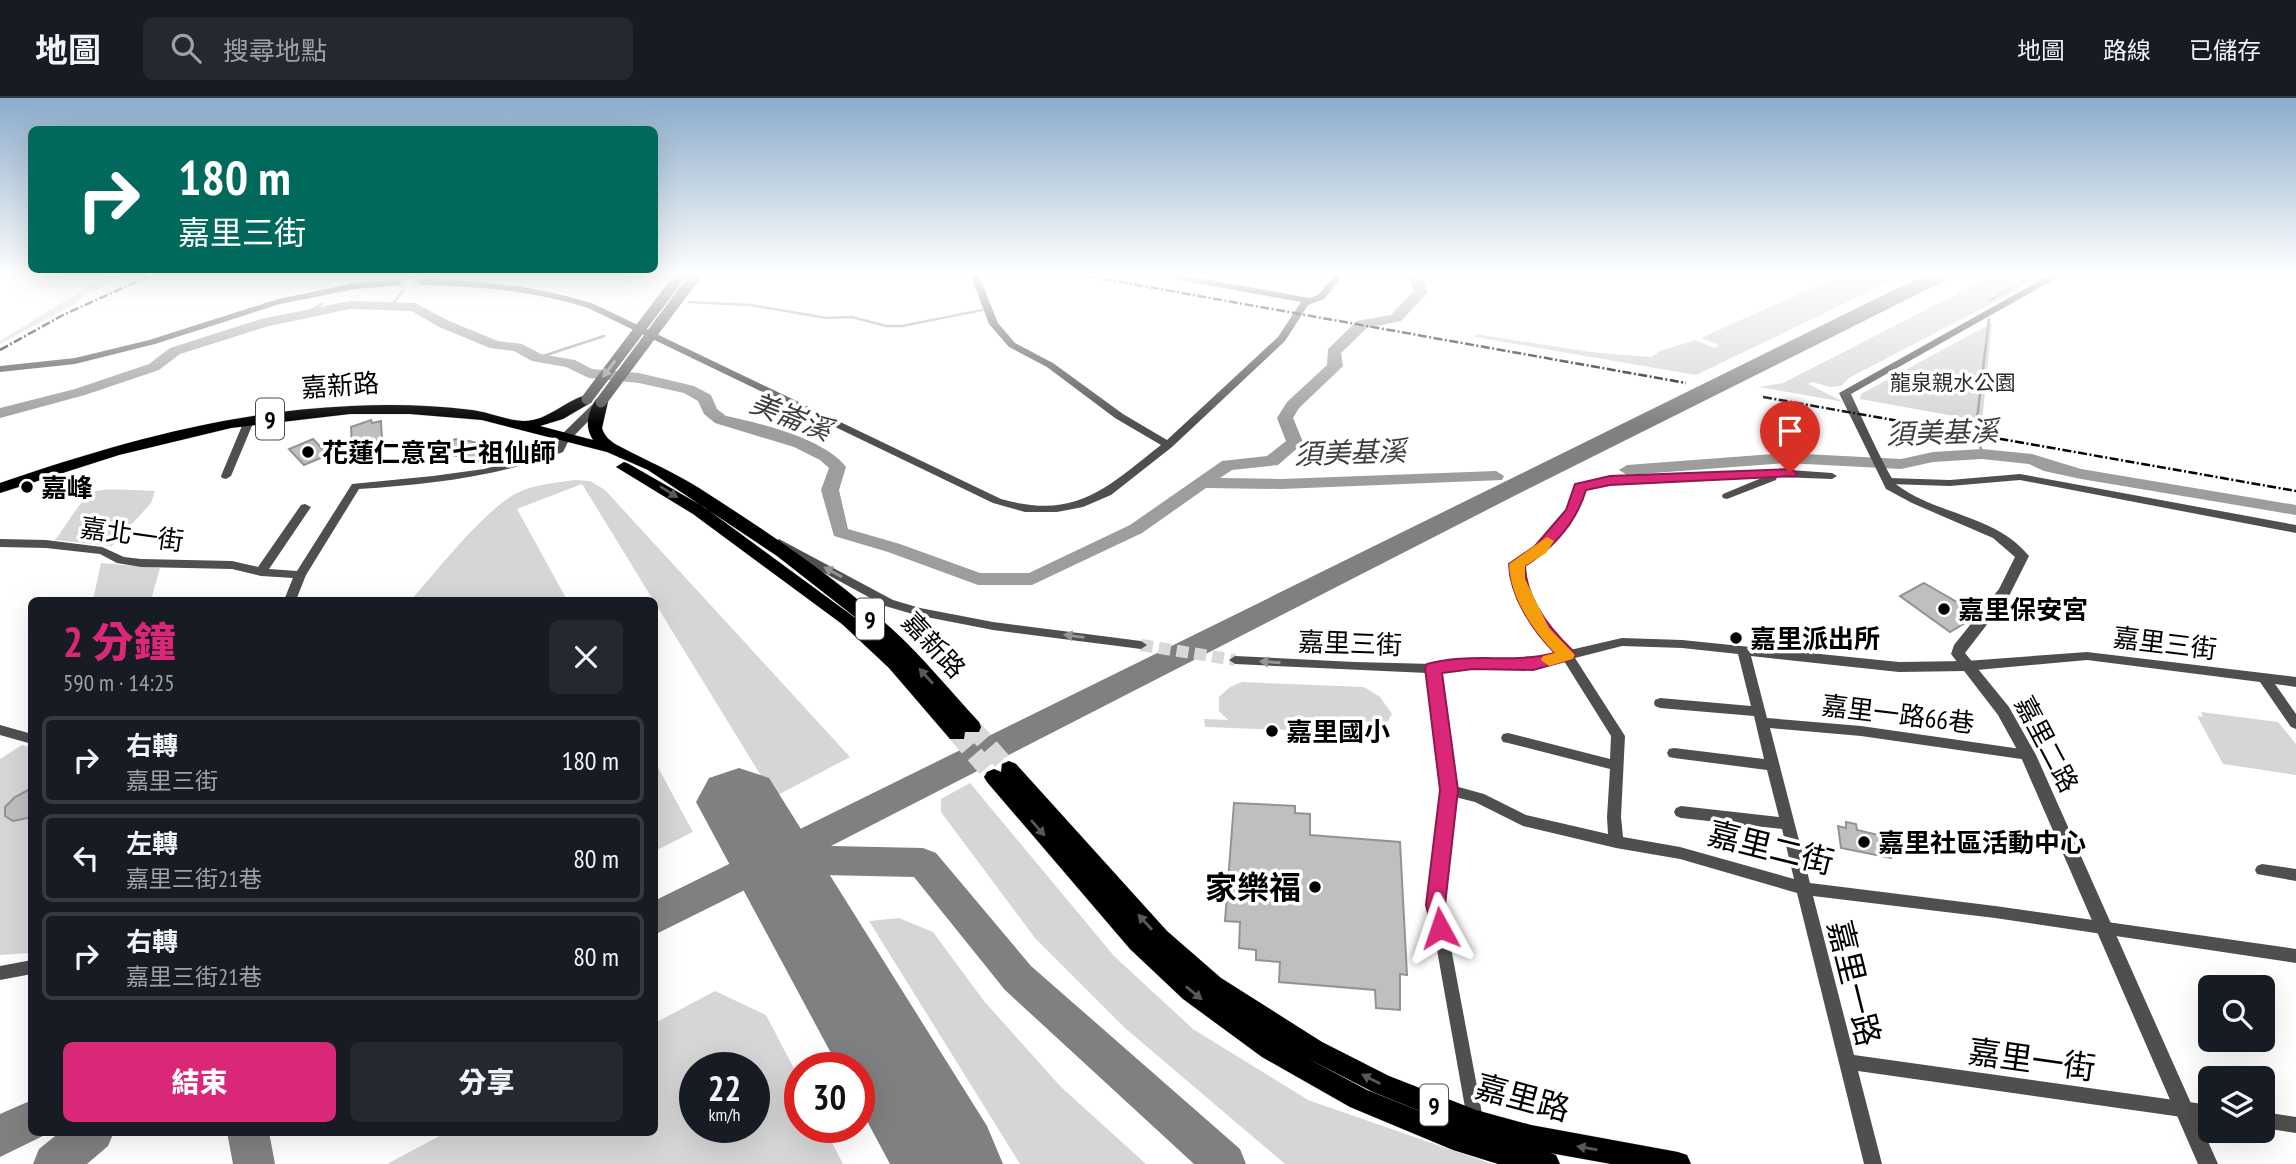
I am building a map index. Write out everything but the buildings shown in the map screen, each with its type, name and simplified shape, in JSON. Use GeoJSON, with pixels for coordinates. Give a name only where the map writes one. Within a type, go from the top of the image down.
{"type":"FeatureCollection","features":[{"type":"Feature","properties":{"kind":"main road"},"geometry":{"type":"LineString","coordinates":[[526,426],[594,400],[593,430],[598,439],[613,450]]}},
{"type":"Feature","properties":{"kind":"main road","name":"嘉新路"},"geometry":{"type":"LineString","coordinates":[[0,488],[160,438],[250,421],[377,410],[422,410],[471,414],[526,426],[613,450],[672,478],[751,530],[845,597],[880,628],[964,730],[888,656],[828,604],[642,475],[565,438]]}},
{"type":"Feature","properties":{"kind":"main road","name":"嘉里路"},"geometry":{"type":"LineString","coordinates":[[1547,1164],[1473,1132],[1314,1050],[1213,985],[1159,937],[1001,773],[1146,950],[1191,992],[1244,1031],[1350,1093],[1412,1121],[1473,1132],[1531,1137],[1678,1164]]}},
{"type":"Feature","properties":{"kind":"street"},"geometry":{"type":"LineString","coordinates":[[0,369],[75,361],[203,326]]}},
{"type":"Feature","properties":{"kind":"street"},"geometry":{"type":"LineString","coordinates":[[631,326],[997,501],[1015,507],[1056,509],[1089,502],[1115,487],[1168,445],[1282,339],[1290,326]]}},
{"type":"Feature","properties":{"kind":"street"},"geometry":{"type":"LineString","coordinates":[[594,400],[645,326]]}},
{"type":"Feature","properties":{"kind":"street"},"geometry":{"type":"LineString","coordinates":[[291,597],[300,575],[356,486],[419,483],[461,477],[537,459],[559,450],[594,400],[654,326]]}},
{"type":"Feature","properties":{"kind":"street"},"geometry":{"type":"LineString","coordinates":[[995,326],[1012,345],[1050,365],[1119,416],[1168,445]]}},
{"type":"Feature","properties":{"kind":"street"},"geometry":{"type":"LineString","coordinates":[[1966,326],[1845,393],[1890,486],[1998,535],[2022,556],[2020,565],[2000,595],[1959,649],[1958,654],[1966,666]]}},
{"type":"Feature","properties":{"kind":"street"},"geometry":{"type":"LineString","coordinates":[[226,476],[250,421]]}},
{"type":"Feature","properties":{"kind":"street"},"geometry":{"type":"LineString","coordinates":[[1727,496],[1790,473]]}},
{"type":"Feature","properties":{"kind":"street"},"geometry":{"type":"LineString","coordinates":[[1616,842],[1615,765],[1618,736],[1567,655],[1543,631],[1517,579],[1517,564],[1541,549],[1573,511],[1580,488],[1610,481],[1790,473],[1832,476]]}},
{"type":"Feature","properties":{"kind":"street"},"geometry":{"type":"LineString","coordinates":[[1887,477],[1950,483],[2021,477],[2296,529]]}},
{"type":"Feature","properties":{"kind":"street"},"geometry":{"type":"LineString","coordinates":[[261,572],[305,507]]}},
{"type":"Feature","properties":{"kind":"street"},"geometry":{"type":"LineString","coordinates":[[751,530],[889,603],[993,626],[1141,645]]}},
{"type":"Feature","properties":{"kind":"street","name":"嘉北一街"},"geometry":{"type":"LineString","coordinates":[[0,542],[102,551],[141,563],[232,565],[261,572],[300,575]]}},
{"type":"Feature","properties":{"kind":"street","name":"嘉里三街"},"geometry":{"type":"LineString","coordinates":[[1235,660],[1354,667],[1433,668],[1473,663],[1533,664],[1622,642],[1682,644],[1744,653],[1899,667],[1966,666],[2087,656],[2296,682]]}},
{"type":"Feature","properties":{"kind":"street","name":"嘉里一路"},"geometry":{"type":"LineString","coordinates":[[1744,653],[1873,1164]]}},
{"type":"Feature","properties":{"kind":"street","name":"嘉里二路"},"geometry":{"type":"LineString","coordinates":[[1966,666],[2004,711],[2028,755],[2208,1164]]}},
{"type":"Feature","properties":{"kind":"street"},"geometry":{"type":"LineString","coordinates":[[1433,668],[1449,790],[1436,905],[1473,1132]]}},
{"type":"Feature","properties":{"kind":"street"},"geometry":{"type":"LineString","coordinates":[[2264,678],[2296,724]]}},
{"type":"Feature","properties":{"kind":"street","name":"嘉里一路66巷"},"geometry":{"type":"LineString","coordinates":[[1660,703],[2028,755]]}},
{"type":"Feature","properties":{"kind":"street"},"geometry":{"type":"LineString","coordinates":[[0,730],[28,738]]}},
{"type":"Feature","properties":{"kind":"street"},"geometry":{"type":"LineString","coordinates":[[1508,738],[1615,765]]}},
{"type":"Feature","properties":{"kind":"street"},"geometry":{"type":"LineString","coordinates":[[1674,753],[1772,765]]}},
{"type":"Feature","properties":{"kind":"street","name":"嘉里二街"},"geometry":{"type":"LineString","coordinates":[[1449,790],[1479,798],[1523,820],[1616,842],[1680,853],[1802,888],[1916,901],[2296,956]]}},
{"type":"Feature","properties":{"kind":"street"},"geometry":{"type":"LineString","coordinates":[[1681,812],[1786,824]]}},
{"type":"Feature","properties":{"kind":"street"},"geometry":{"type":"LineString","coordinates":[[2262,870],[2296,875]]}},
{"type":"Feature","properties":{"kind":"street"},"geometry":{"type":"LineString","coordinates":[[0,973],[28,968]]}},
{"type":"Feature","properties":{"kind":"street","name":"嘉里一街"},"geometry":{"type":"LineString","coordinates":[[1846,1062],[2198,1112]]}},
{"type":"Feature","properties":{"kind":"street"},"geometry":{"type":"LineString","coordinates":[[2275,1122],[2296,1125]]}},
{"type":"Feature","properties":{"kind":"green space"},"geometry":{"type":"Polygon","coordinates":[[[25,326],[34,326],[0,344],[0,341],[25,326]]]}},
{"type":"Feature","properties":{"kind":"green space"},"geometry":{"type":"Polygon","coordinates":[[[1728,326],[1798,326],[1696,375],[1475,337],[1476,334],[1590,352],[1651,357],[1660,351],[1695,340],[1715,348],[1719,345],[1701,338],[1728,326]]]}},
{"type":"Feature","properties":{"kind":"green space"},"geometry":{"type":"Polygon","coordinates":[[[1895,326],[1949,326],[1849,378],[1841,386],[1830,387],[1812,382],[1808,384],[1844,402],[1759,387],[1783,383],[1895,326]]]}},
{"type":"Feature","properties":{"kind":"green space","name":"龍泉親水公園"},"geometry":{"type":"Polygon","coordinates":[[[1987,326],[1992,326],[1982,421],[1860,399],[1861,394],[1987,326]]]}},
{"type":"Feature","properties":{"kind":"green space"},"geometry":{"type":"Polygon","coordinates":[[[590,481],[605,490],[850,757],[774,797],[658,608],[658,597],[651,597],[582,484],[517,509],[565,597],[414,597],[476,527],[504,501],[517,493],[546,484],[590,481]]]}},
{"type":"Feature","properties":{"kind":"green space"},"geometry":{"type":"Polygon","coordinates":[[[103,490],[155,491],[151,503],[112,546],[55,540],[89,494],[103,490]]]}},
{"type":"Feature","properties":{"kind":"green space"},"geometry":{"type":"Polygon","coordinates":[[[101,563],[160,568],[152,597],[94,597],[101,563]]]}},
{"type":"Feature","properties":{"kind":"green space"},"geometry":{"type":"Polygon","coordinates":[[[1242,682],[1364,687],[1380,697],[1392,714],[1386,725],[1370,733],[1205,727],[1204,719],[1228,720],[1219,711],[1219,697],[1230,687],[1242,682]]]}},
{"type":"Feature","properties":{"kind":"green space"},"geometry":{"type":"Polygon","coordinates":[[[2201,712],[2278,722],[2296,744],[2296,775],[2223,764],[2197,716],[2203,717],[2201,712]]]}},
{"type":"Feature","properties":{"kind":"green space"},"geometry":{"type":"Polygon","coordinates":[[[22,745],[28,747],[28,953],[0,955],[0,759],[22,745]]]}},
{"type":"Feature","properties":{"kind":"green space"},"geometry":{"type":"Polygon","coordinates":[[[658,768],[693,832],[658,849],[658,768]]]}},
{"type":"Feature","properties":{"kind":"green space"},"geometry":{"type":"Polygon","coordinates":[[[970,783],[1114,956],[1193,1029],[1308,1100],[1492,1164],[1285,1164],[1125,1028],[1035,938],[941,812],[941,799],[970,783]]]}},
{"type":"Feature","properties":{"kind":"green space"},"geometry":{"type":"Polygon","coordinates":[[[899,918],[933,932],[984,1001],[1060,1086],[1146,1164],[1020,1164],[869,921],[899,918]]]}},
{"type":"Feature","properties":{"kind":"green space"},"geometry":{"type":"Polygon","coordinates":[[[715,991],[766,1015],[785,1052],[784,1143],[832,1143],[843,1164],[387,1164],[440,1136],[658,1136],[658,1021],[715,991]]]}},
{"type":"Feature","properties":{"kind":"waterway","name":"美崙溪"},"geometry":{"type":"LineString","coordinates":[[0,413],[80,392],[154,367],[175,351],[254,326]]}},
{"type":"Feature","properties":{"kind":"waterway","name":"美崙溪"},"geometry":{"type":"LineString","coordinates":[[448,326],[495,345],[517,347],[537,358],[570,363],[589,373],[639,378],[689,389],[705,398],[710,411],[721,420],[800,444],[826,456],[838,467],[830,490],[840,532],[894,548],[978,579],[1032,579],[1136,529],[1228,465],[1272,461],[1295,442],[1285,418],[1293,405],[1335,366],[1333,352],[1360,326]]}},
{"type":"Feature","properties":{"kind":"waterway"},"geometry":{"type":"LineString","coordinates":[[885,326],[903,326]]}},
{"type":"Feature","properties":{"kind":"waterway"},"geometry":{"type":"LineString","coordinates":[[1976,427],[1988,326]]}},
{"type":"Feature","properties":{"kind":"waterway"},"geometry":{"type":"LineString","coordinates":[[537,358],[604,336]]}},
{"type":"Feature","properties":{"kind":"waterway"},"geometry":{"type":"LineString","coordinates":[[1978,436],[1982,454]]}},
{"type":"Feature","properties":{"kind":"waterway","name":"須美基溪"},"geometry":{"type":"LineString","coordinates":[[1627,470],[1786,458],[1901,464],[1933,457],[1982,454],[2032,459],[2050,467],[2081,474],[2296,510]]}},
{"type":"Feature","properties":{"kind":"waterway","name":"須美基溪"},"geometry":{"type":"LineString","coordinates":[[1204,483],[1281,484],[1496,476]]}},
{"type":"Feature","properties":{"kind":"taxiway"},"geometry":{"type":"LineString","coordinates":[[658,917],[1509,488],[1838,326]]}},
{"type":"Feature","properties":{"kind":"taxiway"},"geometry":{"type":"LineString","coordinates":[[775,859],[923,863],[1018,978],[1225,1164]]}},
{"type":"Feature","properties":{"kind":"taxiway"},"geometry":{"type":"LineString","coordinates":[[0,1136],[28,1122]]}},
{"type":"Feature","properties":{"kind":"taxiway"},"geometry":{"type":"LineString","coordinates":[[54,1164],[88,1136]]}},
{"type":"Feature","properties":{"kind":"taxiway"},"geometry":{"type":"LineString","coordinates":[[249,1136],[254,1164]]}},
{"type":"Feature","properties":{"kind":"runway"},"geometry":{"type":"LineString","coordinates":[[739,802],[949,1164]]}},
{"type":"Feature","properties":{"kind":"tunnel"},"geometry":{"type":"LineString","coordinates":[[1141,645],[1235,660]]}},
{"type":"Feature","properties":{"kind":"tunnel"},"geometry":{"type":"LineString","coordinates":[[972,727],[1009,769]]}},
{"type":"Feature","properties":{"kind":"tunnel"},"geometry":{"type":"LineString","coordinates":[[957,734],[994,777]]}},
{"type":"Feature","properties":{"kind":"railway"},"geometry":{"type":"LineString","coordinates":[[0,350],[44,326]]}},
{"type":"Feature","properties":{"kind":"railway"},"geometry":{"type":"LineString","coordinates":[[1365,326],[1686,383]]}},
{"type":"Feature","properties":{"kind":"railway"},"geometry":{"type":"LineString","coordinates":[[1763,397],[2296,491]]}},
{"type":"Feature","properties":{"kind":"slow traffic"},"geometry":{"type":"LineString","coordinates":[[1547,541],[1541,549],[1517,564],[1517,579],[1543,631],[1567,655],[1549,660]]}},
{"type":"Feature","properties":{"kind":"place","name":"花蓮仁意宮七祖仙師"},"geometry":{"type":"Point","coordinates":[308,452]}},
{"type":"Feature","properties":{"kind":"place","name":"嘉峰"},"geometry":{"type":"Point","coordinates":[27,487]}},
{"type":"Feature","properties":{"kind":"place","name":"嘉里保安宮"},"geometry":{"type":"Point","coordinates":[1944,609]}},
{"type":"Feature","properties":{"kind":"place","name":"嘉里派出所"},"geometry":{"type":"Point","coordinates":[1736,638]}},
{"type":"Feature","properties":{"kind":"place","name":"嘉里國小"},"geometry":{"type":"Point","coordinates":[1272,731]}},
{"type":"Feature","properties":{"kind":"place","name":"嘉里社區活動中心"},"geometry":{"type":"Point","coordinates":[1864,842]}},
{"type":"Feature","properties":{"kind":"place","name":"家樂福"},"geometry":{"type":"Point","coordinates":[1315,887]}},
{"type":"Feature","properties":{"kind":"route"},"geometry":{"type":"LineString","coordinates":[[1440,928],[1436,905],[1449,790],[1433,668],[1473,663],[1533,664],[1567,655],[1543,631],[1517,579],[1517,564],[1541,549],[1573,511],[1580,488],[1610,481],[1790,473]]}}]}
